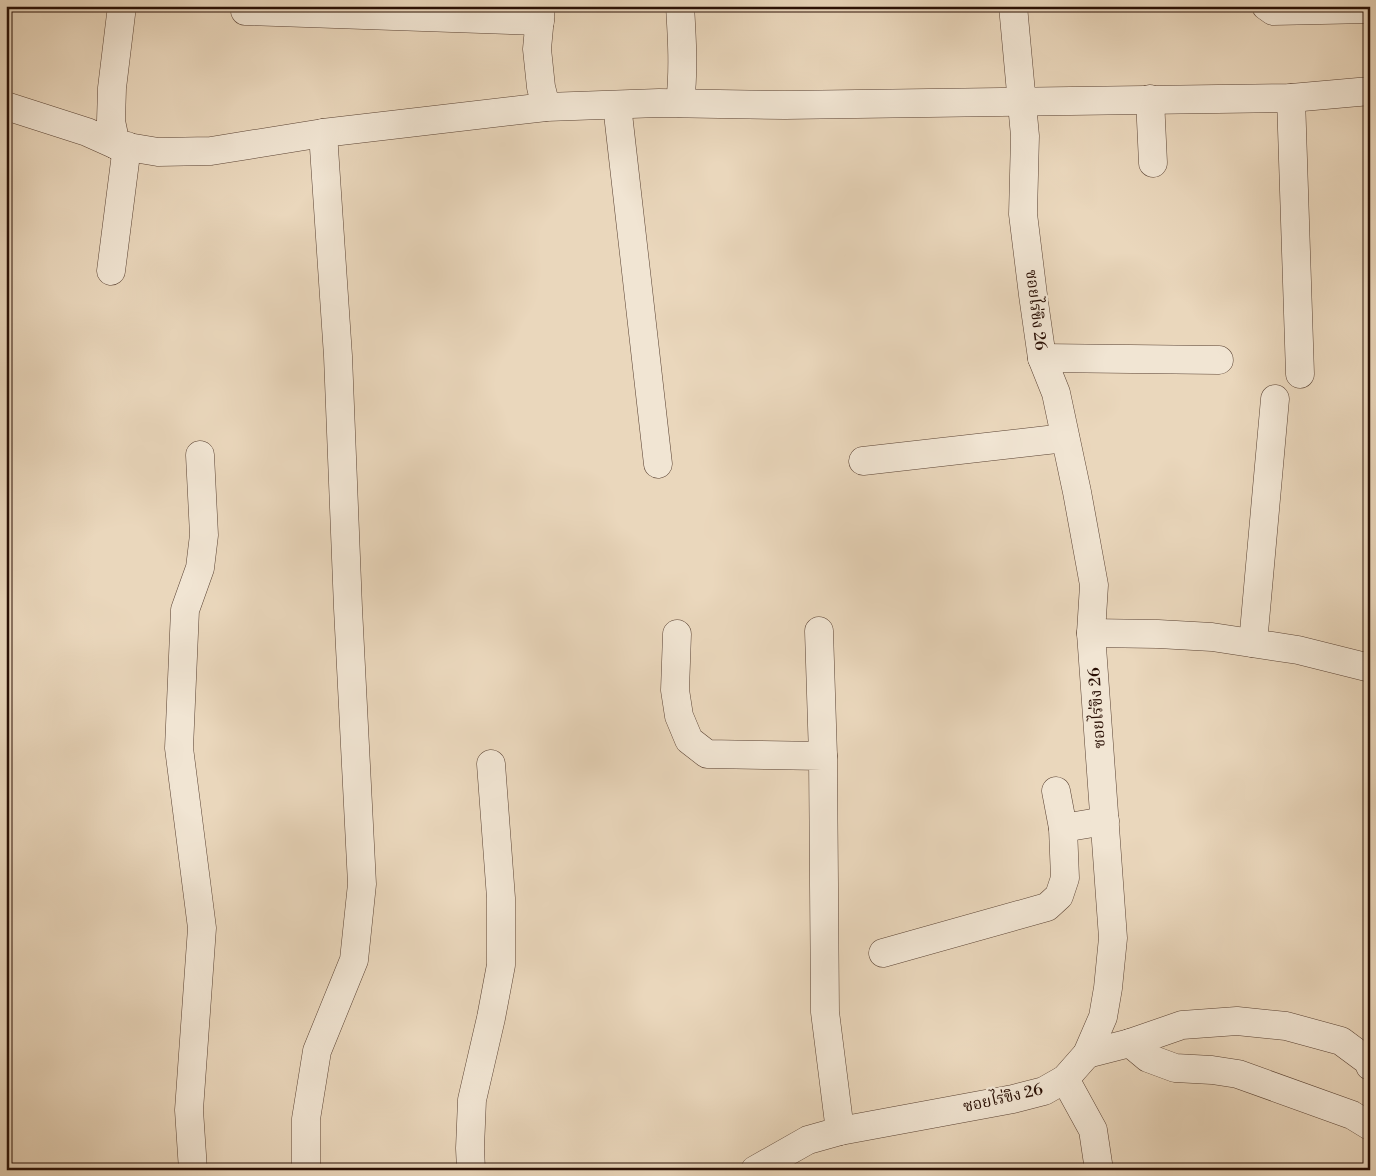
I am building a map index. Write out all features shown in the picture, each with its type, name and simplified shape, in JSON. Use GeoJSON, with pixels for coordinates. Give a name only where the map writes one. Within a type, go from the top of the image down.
{"type":"FeatureCollection","features":[{"type":"Feature","properties":{"kind":"street"},"geometry":{"type":"LineString","coordinates":[[111,271],[118,138],[112,88],[122,6]]}},
{"type":"Feature","properties":{"kind":"street"},"geometry":{"type":"LineString","coordinates":[[680,6],[682,31],[681,94]]}},
{"type":"Feature","properties":{"kind":"street","name":"ซอยไร่ขิง 26"},"geometry":{"type":"LineString","coordinates":[[756,1170],[808,1140],[840,1131],[1013,1099],[1044,1091],[1066,1079],[1087,1054],[1103,1017],[1113,938],[1091,633],[1094,585],[1056,392],[1042,358],[1023,214],[1025,136],[1013,6]]}},
{"type":"Feature","properties":{"kind":"street"},"geometry":{"type":"LineString","coordinates":[[1266,6],[1273,11],[1370,9]]}},
{"type":"Feature","properties":{"kind":"street"},"geometry":{"type":"LineString","coordinates":[[245,11],[541,14],[537,49],[544,97]]}},
{"type":"Feature","properties":{"kind":"street"},"geometry":{"type":"LineString","coordinates":[[6,106],[86,132],[118,138],[158,152],[211,151],[544,97],[617,105],[659,102],[681,94],[786,105],[1021,96],[1150,99],[1291,98],[1370,91]]}},
{"type":"Feature","properties":{"kind":"street"},"geometry":{"type":"LineString","coordinates":[[1291,98],[1300,374]]}},
{"type":"Feature","properties":{"kind":"street"},"geometry":{"type":"LineString","coordinates":[[1150,99],[1153,163]]}},
{"type":"Feature","properties":{"kind":"street"},"geometry":{"type":"LineString","coordinates":[[617,105],[658,464]]}},
{"type":"Feature","properties":{"kind":"street"},"geometry":{"type":"LineString","coordinates":[[306,1170],[306,1118],[317,1051],[354,960],[362,884],[338,366],[323,133]]}},
{"type":"Feature","properties":{"kind":"street"},"geometry":{"type":"LineString","coordinates":[[1042,358],[1219,360]]}},
{"type":"Feature","properties":{"kind":"street"},"geometry":{"type":"LineString","coordinates":[[1253,643],[1275,398]]}},
{"type":"Feature","properties":{"kind":"street"},"geometry":{"type":"LineString","coordinates":[[863,461],[1065,438]]}},
{"type":"Feature","properties":{"kind":"street"},"geometry":{"type":"LineString","coordinates":[[193,1170],[189,1110],[202,928],[179,748],[186,610],[200,568],[204,535],[200,455]]}},
{"type":"Feature","properties":{"kind":"street"},"geometry":{"type":"LineString","coordinates":[[819,631],[823,756],[825,1012],[840,1131]]}},
{"type":"Feature","properties":{"kind":"street"},"geometry":{"type":"LineString","coordinates":[[1091,633],[1167,634],[1212,637],[1298,650],[1370,668]]}},
{"type":"Feature","properties":{"kind":"street"},"geometry":{"type":"LineString","coordinates":[[677,634],[674,690],[679,716],[690,740],[707,754],[823,756]]}},
{"type":"Feature","properties":{"kind":"street"},"geometry":{"type":"LineString","coordinates":[[471,1170],[472,1100],[501,965],[502,898],[491,764]]}},
{"type":"Feature","properties":{"kind":"street"},"geometry":{"type":"LineString","coordinates":[[883,953],[1047,907],[1059,896],[1065,878],[1063,828],[1056,791]]}},
{"type":"Feature","properties":{"kind":"street"},"geometry":{"type":"LineString","coordinates":[[1063,828],[1105,821]]}},
{"type":"Feature","properties":{"kind":"street"},"geometry":{"type":"LineString","coordinates":[[1087,1054],[1182,1025],[1237,1021],[1286,1026],[1341,1041],[1368,1061],[1370,1066]]}},
{"type":"Feature","properties":{"kind":"street"},"geometry":{"type":"LineString","coordinates":[[1130,1042],[1148,1058],[1175,1068],[1212,1070],[1238,1074],[1352,1115],[1370,1126]]}},
{"type":"Feature","properties":{"kind":"street"},"geometry":{"type":"LineString","coordinates":[[1066,1079],[1093,1130],[1099,1170]]}}]}
